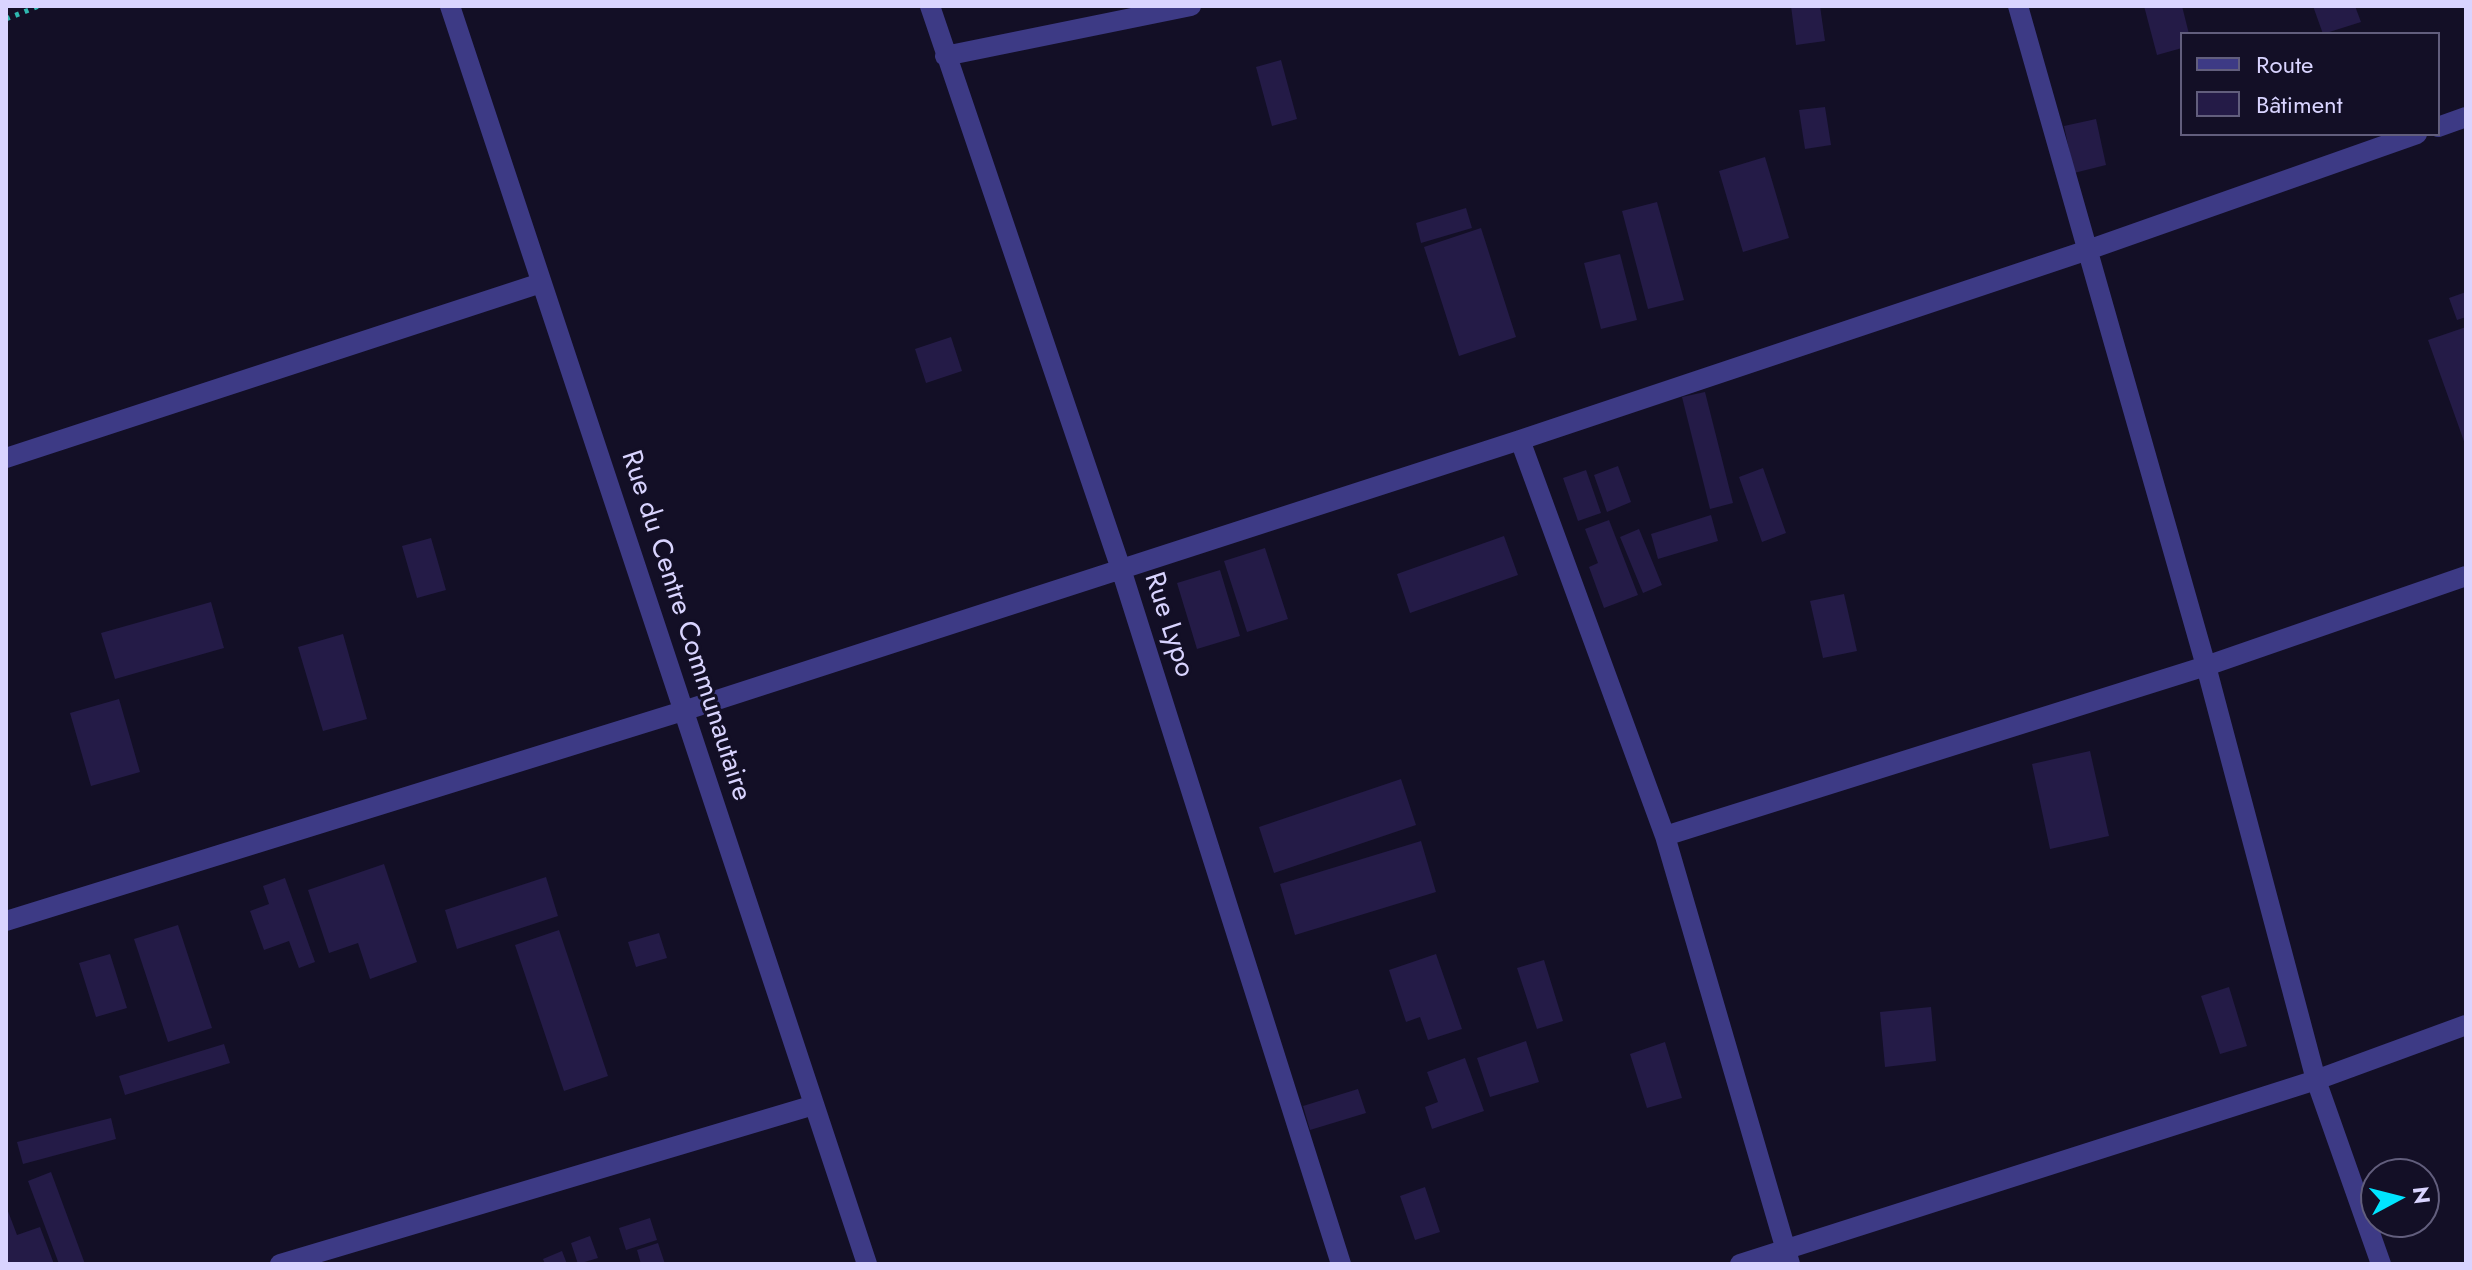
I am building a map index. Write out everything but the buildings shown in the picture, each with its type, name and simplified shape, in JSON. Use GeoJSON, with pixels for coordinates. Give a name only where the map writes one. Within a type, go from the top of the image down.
{"type":"FeatureCollection","features":[{"type":"Feature","properties":{"kind":"street","name":"Rue du Centre Communautaire"},"geometry":{"type":"LineString","coordinates":[[450,6],[867,1264]]}},
{"type":"Feature","properties":{"kind":"street","name":"Rue Lypo"},"geometry":{"type":"LineString","coordinates":[[930,6],[1121,569],[1341,1264]]}},
{"type":"Feature","properties":{"kind":"street"},"geometry":{"type":"LineString","coordinates":[[945,56],[1191,6]]}},
{"type":"Feature","properties":{"kind":"street"},"geometry":{"type":"LineString","coordinates":[[2018,6],[2085,251],[2206,666],[2316,1080],[2381,1264]]}},
{"type":"Feature","properties":{"kind":"street"},"geometry":{"type":"LineString","coordinates":[[2440,126],[2466,117]]}},
{"type":"Feature","properties":{"kind":"street"},"geometry":{"type":"LineString","coordinates":[[6,921],[683,711],[1520,440],[2085,251],[2411,136]]}},
{"type":"Feature","properties":{"kind":"street"},"geometry":{"type":"LineString","coordinates":[[6,458],[541,283]]}},
{"type":"Feature","properties":{"kind":"street"},"geometry":{"type":"LineString","coordinates":[[1520,440],[1665,836],[1788,1257]]}},
{"type":"Feature","properties":{"kind":"street"},"geometry":{"type":"LineString","coordinates":[[1665,836],[2206,666],[2466,576]]}},
{"type":"Feature","properties":{"kind":"street"},"geometry":{"type":"LineString","coordinates":[[1740,1264],[1788,1257],[2316,1080],[2466,1025]]}},
{"type":"Feature","properties":{"kind":"street"},"geometry":{"type":"LineString","coordinates":[[280,1264],[814,1105]]}},
{"type":"Feature","properties":{"kind":"path"},"geometry":{"type":"LineString","coordinates":[[6,19],[39,6]]}}]}
